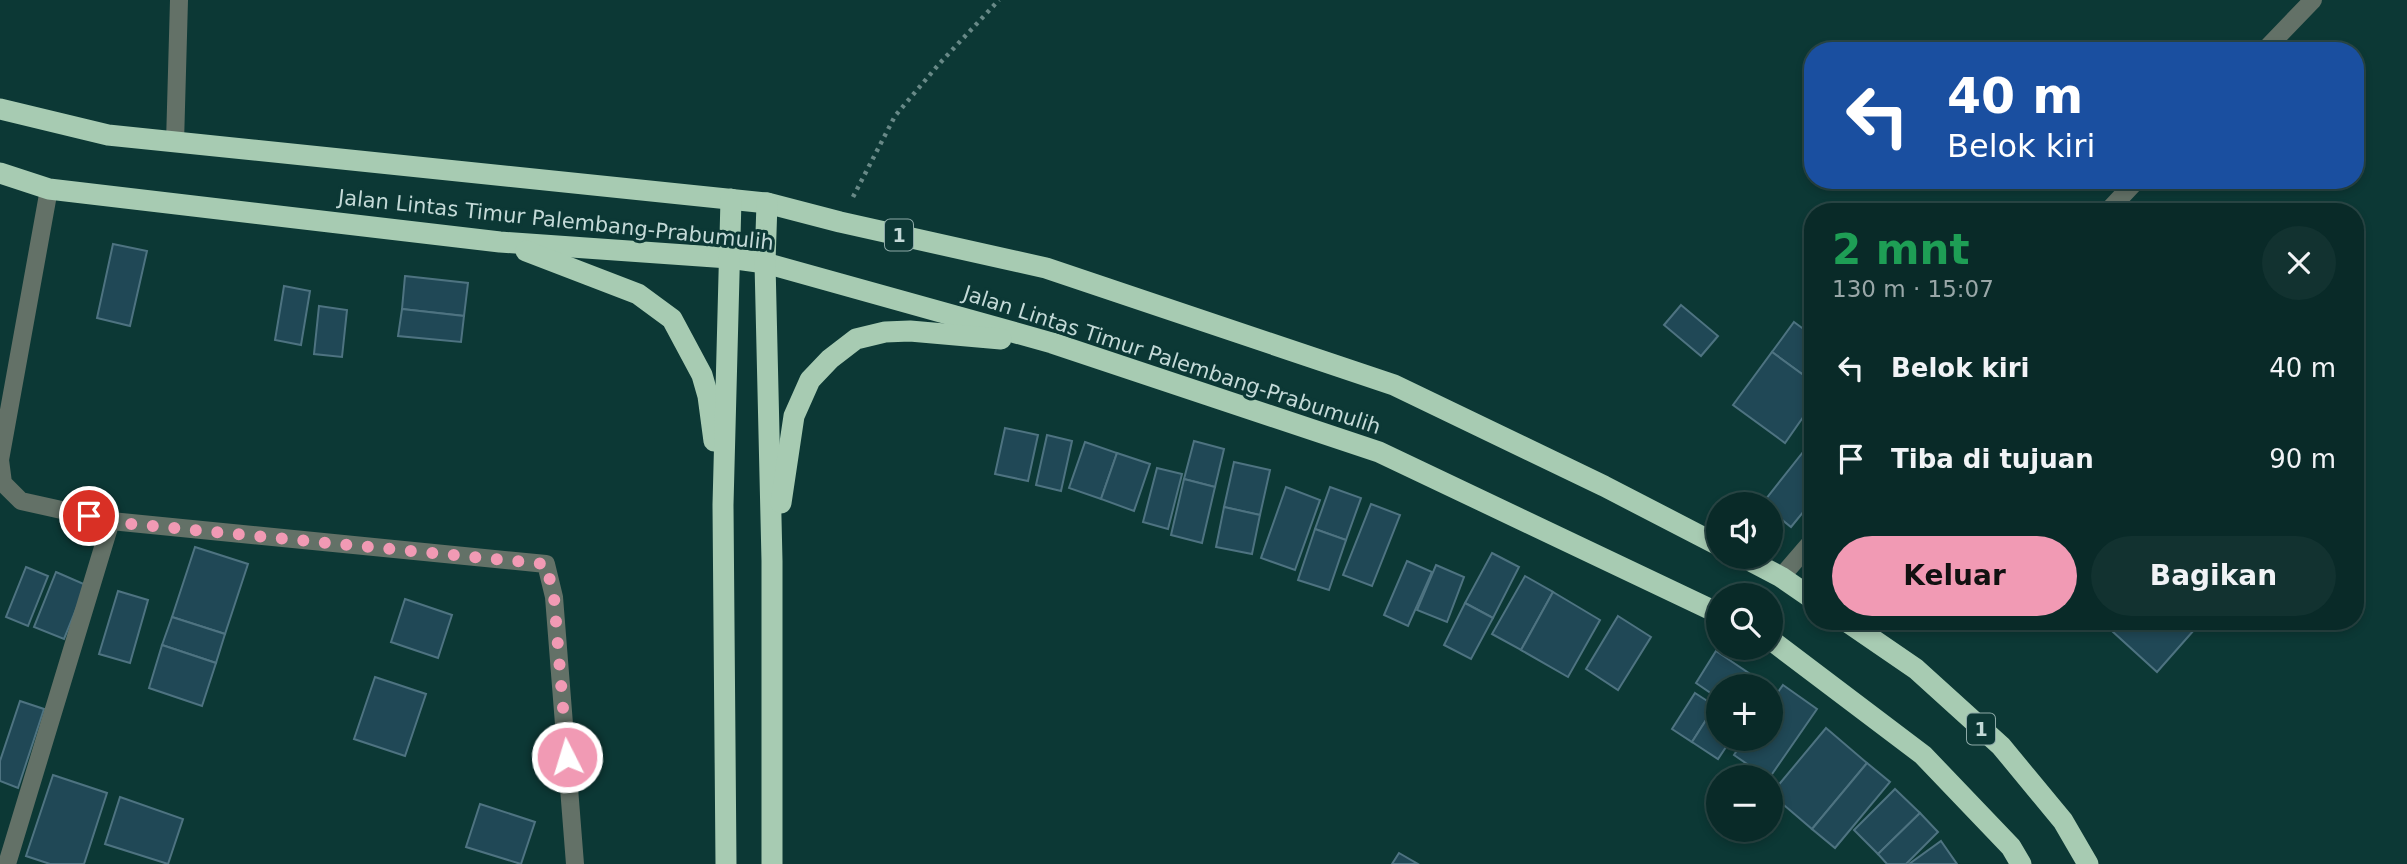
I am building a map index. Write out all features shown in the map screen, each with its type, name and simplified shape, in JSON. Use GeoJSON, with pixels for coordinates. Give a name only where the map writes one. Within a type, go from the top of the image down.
{"type":"FeatureCollection","features":[{"type":"Feature","properties":{"kind":"highway","name":"Jalan Lintas Timur Palembang-Prabumulih"},"geometry":{"type":"LineString","coordinates":[[0,109],[108,135],[767,203],[1046,268],[1394,385],[1604,486],[1706,539]]}},
{"type":"Feature","properties":{"kind":"highway","name":"Jalan Lintas Timur Palembang-Prabumulih"},"geometry":{"type":"LineString","coordinates":[[0,173],[49,189],[500,242],[729,258],[765,263],[1052,343],[1379,452],[1706,606]]}},
{"type":"Feature","properties":{"kind":"highway"},"geometry":{"type":"LineString","coordinates":[[726,864],[723,505],[731,199]]}},
{"type":"Feature","properties":{"kind":"highway"},"geometry":{"type":"LineString","coordinates":[[767,203],[765,263],[772,561],[772,864]]}},
{"type":"Feature","properties":{"kind":"highway"},"geometry":{"type":"LineString","coordinates":[[500,242],[638,294],[672,319],[702,375],[708,396],[723,505]]}},
{"type":"Feature","properties":{"kind":"highway"},"geometry":{"type":"LineString","coordinates":[[772,561],[794,416],[810,380],[830,359],[856,339],[885,332],[911,331],[1052,343]]}},
{"type":"Feature","properties":{"kind":"highway"},"geometry":{"type":"LineString","coordinates":[[1765,569],[1804,593]]}},
{"type":"Feature","properties":{"kind":"highway","name":"1"},"geometry":{"type":"LineString","coordinates":[[1859,630],[1916,669],[2001,746],[2063,821],[2088,864]]}},
{"type":"Feature","properties":{"kind":"highway"},"geometry":{"type":"LineString","coordinates":[[1783,649],[1923,755],[2011,847],[2021,864]]}},
{"type":"Feature","properties":{"kind":"street"},"geometry":{"type":"LineString","coordinates":[[175,143],[179,0]]}},
{"type":"Feature","properties":{"kind":"street"},"geometry":{"type":"LineString","coordinates":[[2273,42],[2313,0]]}},
{"type":"Feature","properties":{"kind":"street"},"geometry":{"type":"LineString","coordinates":[[49,189],[0,460],[2,482],[21,501],[111,522],[546,564],[554,597],[575,864]]}},
{"type":"Feature","properties":{"kind":"street"},"geometry":{"type":"LineString","coordinates":[[2115,203],[2128,189]]}},
{"type":"Feature","properties":{"kind":"street"},"geometry":{"type":"LineString","coordinates":[[7,864],[111,522]]}},
{"type":"Feature","properties":{"kind":"street"},"geometry":{"type":"LineString","coordinates":[[1781,578],[1804,551]]}},
{"type":"Feature","properties":{"kind":"path"},"geometry":{"type":"LineString","coordinates":[[840,222],[895,116],[999,0]]}},
{"type":"Feature","properties":{"kind":"building"},"geometry":{"type":"Polygon","coordinates":[[[113,244],[147,251],[130,326],[97,318],[113,244]]]}},
{"type":"Feature","properties":{"kind":"building"},"geometry":{"type":"Polygon","coordinates":[[[405,276],[468,283],[464,316],[402,309],[405,276]]]}},
{"type":"Feature","properties":{"kind":"building"},"geometry":{"type":"Polygon","coordinates":[[[284,286],[310,291],[301,345],[275,340],[284,286]]]}},
{"type":"Feature","properties":{"kind":"building"},"geometry":{"type":"Polygon","coordinates":[[[1681,305],[1718,336],[1701,356],[1664,325],[1681,305]]]}},
{"type":"Feature","properties":{"kind":"building"},"geometry":{"type":"Polygon","coordinates":[[[319,306],[347,310],[342,357],[314,354],[319,306]]]}},
{"type":"Feature","properties":{"kind":"building"},"geometry":{"type":"Polygon","coordinates":[[[402,309],[464,316],[461,342],[398,336],[402,309]]]}},
{"type":"Feature","properties":{"kind":"building"},"geometry":{"type":"Polygon","coordinates":[[[1794,322],[1804,329],[1804,375],[1772,352],[1794,322]]]}},
{"type":"Feature","properties":{"kind":"building"},"geometry":{"type":"Polygon","coordinates":[[[1772,352],[1804,375],[1804,416],[1785,443],[1733,405],[1772,352]]]}},
{"type":"Feature","properties":{"kind":"building"},"geometry":{"type":"Polygon","coordinates":[[[1005,428],[1038,435],[1028,481],[995,474],[1005,428]]]}},
{"type":"Feature","properties":{"kind":"building"},"geometry":{"type":"Polygon","coordinates":[[[1047,435],[1072,441],[1061,491],[1036,485],[1047,435]]]}},
{"type":"Feature","properties":{"kind":"building"},"geometry":{"type":"Polygon","coordinates":[[[1194,441],[1224,449],[1215,487],[1184,479],[1194,441]]]}},
{"type":"Feature","properties":{"kind":"building"},"geometry":{"type":"Polygon","coordinates":[[[1085,442],[1117,453],[1101,499],[1069,488],[1085,442]]]}},
{"type":"Feature","properties":{"kind":"building"},"geometry":{"type":"Polygon","coordinates":[[[1804,451],[1804,511],[1791,527],[1783,521],[1783,492],[1771,492],[1804,451]]]}},
{"type":"Feature","properties":{"kind":"building"},"geometry":{"type":"Polygon","coordinates":[[[1117,453],[1150,464],[1134,511],[1101,499],[1117,453]]]}},
{"type":"Feature","properties":{"kind":"building"},"geometry":{"type":"Polygon","coordinates":[[[1234,462],[1270,470],[1260,515],[1224,507],[1234,462]]]}},
{"type":"Feature","properties":{"kind":"building"},"geometry":{"type":"Polygon","coordinates":[[[1157,468],[1182,474],[1168,529],[1143,522],[1157,468]]]}},
{"type":"Feature","properties":{"kind":"building"},"geometry":{"type":"Polygon","coordinates":[[[1184,479],[1215,487],[1202,543],[1171,535],[1184,479]]]}},
{"type":"Feature","properties":{"kind":"building"},"geometry":{"type":"Polygon","coordinates":[[[1286,487],[1320,500],[1295,570],[1261,558],[1286,487]]]}},
{"type":"Feature","properties":{"kind":"building"},"geometry":{"type":"Polygon","coordinates":[[[1330,487],[1361,498],[1346,540],[1315,529],[1330,487]]]}},
{"type":"Feature","properties":{"kind":"building"},"geometry":{"type":"Polygon","coordinates":[[[1371,504],[1400,515],[1372,586],[1343,575],[1371,504]]]}},
{"type":"Feature","properties":{"kind":"building"},"geometry":{"type":"Polygon","coordinates":[[[1224,507],[1260,515],[1252,554],[1216,547],[1224,507]]]}},
{"type":"Feature","properties":{"kind":"building"},"geometry":{"type":"Polygon","coordinates":[[[1315,529],[1346,540],[1329,590],[1298,580],[1315,529]]]}},
{"type":"Feature","properties":{"kind":"building"},"geometry":{"type":"Polygon","coordinates":[[[195,547],[248,564],[225,634],[172,617],[195,547]]]}},
{"type":"Feature","properties":{"kind":"building"},"geometry":{"type":"Polygon","coordinates":[[[1492,553],[1519,567],[1493,618],[1465,603],[1492,553]]]}},
{"type":"Feature","properties":{"kind":"building"},"geometry":{"type":"Polygon","coordinates":[[[1407,561],[1432,572],[1408,626],[1384,615],[1407,561]]]}},
{"type":"Feature","properties":{"kind":"building"},"geometry":{"type":"Polygon","coordinates":[[[1436,565],[1464,577],[1447,622],[1417,610],[1436,565]]]}},
{"type":"Feature","properties":{"kind":"building"},"geometry":{"type":"Polygon","coordinates":[[[26,567],[48,576],[28,626],[6,617],[26,567]]]}},
{"type":"Feature","properties":{"kind":"building"},"geometry":{"type":"Polygon","coordinates":[[[56,572],[86,585],[64,639],[34,627],[56,572]]]}},
{"type":"Feature","properties":{"kind":"building"},"geometry":{"type":"Polygon","coordinates":[[[1525,576],[1553,592],[1521,650],[1492,634],[1525,576]]]}},
{"type":"Feature","properties":{"kind":"building"},"geometry":{"type":"Polygon","coordinates":[[[118,591],[148,600],[130,663],[99,654],[118,591]]]}},
{"type":"Feature","properties":{"kind":"building"},"geometry":{"type":"Polygon","coordinates":[[[1553,592],[1600,620],[1568,677],[1521,650],[1553,592]]]}},
{"type":"Feature","properties":{"kind":"building"},"geometry":{"type":"Polygon","coordinates":[[[405,599],[452,615],[438,658],[391,642],[405,599]]]}},
{"type":"Feature","properties":{"kind":"building"},"geometry":{"type":"Polygon","coordinates":[[[1465,603],[1493,618],[1471,659],[1444,645],[1465,603]]]}},
{"type":"Feature","properties":{"kind":"building"},"geometry":{"type":"Polygon","coordinates":[[[1618,616],[1651,637],[1618,690],[1586,669],[1618,616]]]}},
{"type":"Feature","properties":{"kind":"building"},"geometry":{"type":"Polygon","coordinates":[[[172,617],[225,634],[216,663],[162,645],[172,617]]]}},
{"type":"Feature","properties":{"kind":"building"},"geometry":{"type":"Polygon","coordinates":[[[2111,630],[2194,630],[2157,672],[2111,630]]]}},
{"type":"Feature","properties":{"kind":"building"},"geometry":{"type":"Polygon","coordinates":[[[162,645],[216,663],[202,706],[149,688],[162,645]]]}},
{"type":"Feature","properties":{"kind":"building"},"geometry":{"type":"Polygon","coordinates":[[[1710,660],[1729,660],[1750,674],[1706,674],[1706,690],[1696,683],[1710,660]]]}},
{"type":"Feature","properties":{"kind":"building"},"geometry":{"type":"Polygon","coordinates":[[[375,677],[426,694],[405,756],[354,739],[375,677]]]}},
{"type":"Feature","properties":{"kind":"building"},"geometry":{"type":"Polygon","coordinates":[[[1783,685],[1817,709],[1778,765],[1749,765],[1734,755],[1737,751],[1783,751],[1783,685]]]}},
{"type":"Feature","properties":{"kind":"building"},"geometry":{"type":"Polygon","coordinates":[[[1695,693],[1706,700],[1706,720],[1692,742],[1672,729],[1695,693]]]}},
{"type":"Feature","properties":{"kind":"building"},"geometry":{"type":"Polygon","coordinates":[[[20,701],[44,709],[18,788],[0,781],[0,761],[20,701]]]}},
{"type":"Feature","properties":{"kind":"building"},"geometry":{"type":"Polygon","coordinates":[[[1706,720],[1706,751],[1723,751],[1718,759],[1692,742],[1706,720]]]}},
{"type":"Feature","properties":{"kind":"building"},"geometry":{"type":"Polygon","coordinates":[[[1826,728],[1867,763],[1812,829],[1783,804],[1783,780],[1826,728]]]}},
{"type":"Feature","properties":{"kind":"building"},"geometry":{"type":"Polygon","coordinates":[[[1867,763],[1890,782],[1835,848],[1812,829],[1867,763]]]}},
{"type":"Feature","properties":{"kind":"building"},"geometry":{"type":"Polygon","coordinates":[[[53,775],[107,793],[84,864],[50,864],[26,856],[53,775]]]}},
{"type":"Feature","properties":{"kind":"building"},"geometry":{"type":"Polygon","coordinates":[[[1895,789],[1920,813],[1878,854],[1854,830],[1895,789]]]}},
{"type":"Feature","properties":{"kind":"building"},"geometry":{"type":"Polygon","coordinates":[[[120,797],[183,819],[168,864],[105,844],[120,797]]]}},
{"type":"Feature","properties":{"kind":"building"},"geometry":{"type":"Polygon","coordinates":[[[480,804],[535,822],[521,864],[466,847],[480,804]]]}},
{"type":"Feature","properties":{"kind":"building"},"geometry":{"type":"Polygon","coordinates":[[[1920,813],[1938,832],[1906,864],[1887,864],[1878,854],[1920,813]]]}},
{"type":"Feature","properties":{"kind":"building"},"geometry":{"type":"Polygon","coordinates":[[[1941,841],[1957,864],[1909,864],[1941,841]]]}},
{"type":"Feature","properties":{"kind":"building"},"geometry":{"type":"Polygon","coordinates":[[[1399,853],[1418,864],[1392,864],[1399,853]]]}},
{"type":"Feature","properties":{"kind":"route"},"geometry":{"type":"LineString","coordinates":[[89,516],[111,522],[546,564],[554,597],[567,757]]}}]}
